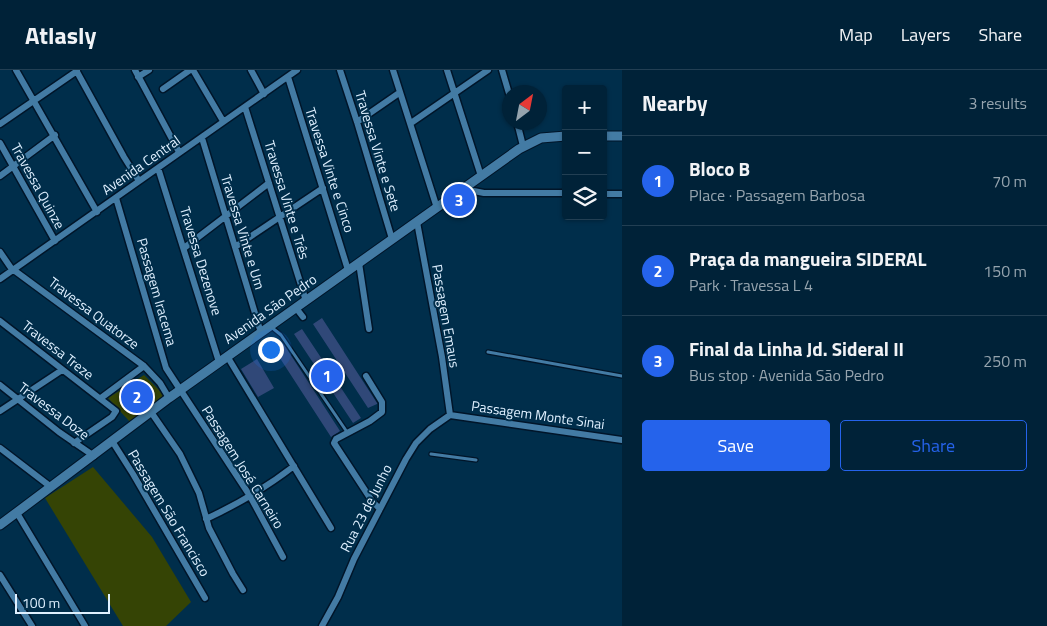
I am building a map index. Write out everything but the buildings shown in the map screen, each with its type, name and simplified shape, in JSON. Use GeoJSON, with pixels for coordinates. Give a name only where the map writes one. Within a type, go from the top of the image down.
{"type":"FeatureCollection","features":[{"type":"Feature","properties":{"kind":"main road","name":"Avenida São Pedro"},"geometry":{"type":"LineString","coordinates":[[2,522],[17,513],[223,359],[523,146],[541,138],[562,136]]}},
{"type":"Feature","properties":{"kind":"main road"},"geometry":{"type":"LineString","coordinates":[[607,136],[622,136]]}},
{"type":"Feature","properties":{"kind":"street"},"geometry":{"type":"LineString","coordinates":[[16,70],[97,212]]}},
{"type":"Feature","properties":{"kind":"street"},"geometry":{"type":"LineString","coordinates":[[135,70],[179,152]]}},
{"type":"Feature","properties":{"kind":"street"},"geometry":{"type":"LineString","coordinates":[[138,77],[149,70]]}},
{"type":"Feature","properties":{"kind":"street"},"geometry":{"type":"LineString","coordinates":[[163,89],[192,70],[223,121]]}},
{"type":"Feature","properties":{"kind":"street"},"geometry":{"type":"LineString","coordinates":[[251,70],[264,94]]}},
{"type":"Feature","properties":{"kind":"street","name":"Avenida Central"},"geometry":{"type":"LineString","coordinates":[[0,279],[297,70]]}},
{"type":"Feature","properties":{"kind":"street","name":"Travessa Vinte e Sete"},"geometry":{"type":"LineString","coordinates":[[340,70],[358,122],[392,238]]}},
{"type":"Feature","properties":{"kind":"street"},"geometry":{"type":"LineString","coordinates":[[393,70],[437,208]]}},
{"type":"Feature","properties":{"kind":"street"},"geometry":{"type":"LineString","coordinates":[[447,70],[481,176]]}},
{"type":"Feature","properties":{"kind":"street"},"geometry":{"type":"LineString","coordinates":[[411,123],[456,94],[488,70]]}},
{"type":"Feature","properties":{"kind":"street"},"geometry":{"type":"LineString","coordinates":[[502,70],[506,85]]}},
{"type":"Feature","properties":{"kind":"street"},"geometry":{"type":"LineString","coordinates":[[0,124],[77,71],[138,181]]}},
{"type":"Feature","properties":{"kind":"street","name":"Travessa Vinte e Cinco"},"geometry":{"type":"LineString","coordinates":[[288,77],[348,270]]}},
{"type":"Feature","properties":{"kind":"street"},"geometry":{"type":"LineString","coordinates":[[358,122],[399,93]]}},
{"type":"Feature","properties":{"kind":"street","name":"Travessa Vinte e Três"},"geometry":{"type":"LineString","coordinates":[[245,107],[306,300]]}},
{"type":"Feature","properties":{"kind":"street"},"geometry":{"type":"LineString","coordinates":[[519,130],[523,146]]}},
{"type":"Feature","properties":{"kind":"street"},"geometry":{"type":"LineString","coordinates":[[0,176],[55,136]]}},
{"type":"Feature","properties":{"kind":"street","name":"Travessa Vinte e Um"},"geometry":{"type":"LineString","coordinates":[[202,138],[261,333]]}},
{"type":"Feature","properties":{"kind":"street","name":"Travessa Quinze"},"geometry":{"type":"LineString","coordinates":[[0,143],[55,241]]}},
{"type":"Feature","properties":{"kind":"street","name":"Travessa Dezenove"},"geometry":{"type":"LineString","coordinates":[[158,168],[223,359]]}},
{"type":"Feature","properties":{"kind":"street"},"geometry":{"type":"LineString","coordinates":[[184,248],[269,183]]}},
{"type":"Feature","properties":{"kind":"street"},"geometry":{"type":"LineString","coordinates":[[235,248],[323,188]]}},
{"type":"Feature","properties":{"kind":"street"},"geometry":{"type":"LineString","coordinates":[[462,189],[484,193],[562,193]]}},
{"type":"Feature","properties":{"kind":"street"},"geometry":{"type":"LineString","coordinates":[[607,194],[622,194]]}},
{"type":"Feature","properties":{"kind":"street","name":"Passagem Iracema"},"geometry":{"type":"LineString","coordinates":[[116,198],[166,368],[181,390]]}},
{"type":"Feature","properties":{"kind":"street","name":"Passagem Emaus"},"geometry":{"type":"LineString","coordinates":[[417,222],[442,357],[450,415]]}},
{"type":"Feature","properties":{"kind":"street","name":"Travessa Quatorze"},"geometry":{"type":"LineString","coordinates":[[0,252],[14,270],[144,366],[160,382],[169,398]]}},
{"type":"Feature","properties":{"kind":"street"},"geometry":{"type":"LineString","coordinates":[[359,263],[369,329]]}},
{"type":"Feature","properties":{"kind":"street"},"geometry":{"type":"LineString","coordinates":[[296,308],[303,317]]}},
{"type":"Feature","properties":{"kind":"street","name":"Travessa Treze"},"geometry":{"type":"LineString","coordinates":[[0,321],[115,409],[116,413],[74,443]]}},
{"type":"Feature","properties":{"kind":"street"},"geometry":{"type":"LineString","coordinates":[[223,359],[294,466],[331,528]]}},
{"type":"Feature","properties":{"kind":"street"},"geometry":{"type":"LineString","coordinates":[[101,398],[144,366]]}},
{"type":"Feature","properties":{"kind":"street"},"geometry":{"type":"LineString","coordinates":[[155,376],[166,368]]}},
{"type":"Feature","properties":{"kind":"street"},"geometry":{"type":"LineString","coordinates":[[0,411],[62,370]]}},
{"type":"Feature","properties":{"kind":"street"},"geometry":{"type":"LineString","coordinates":[[366,376],[382,402],[382,412],[370,421],[334,440],[334,444],[372,501],[380,509]]}},
{"type":"Feature","properties":{"kind":"street","name":"Travessa Doze"},"geometry":{"type":"LineString","coordinates":[[0,385],[74,443],[94,456]]}},
{"type":"Feature","properties":{"kind":"street","name":"Passagem José Carneiro"},"geometry":{"type":"LineString","coordinates":[[181,390],[250,496],[283,557]]}},
{"type":"Feature","properties":{"kind":"street"},"geometry":{"type":"LineString","coordinates":[[152,412],[180,454],[199,493],[209,528],[224,559],[243,590]]}},
{"type":"Feature","properties":{"kind":"street","name":"Passagem Monte Sinai"},"geometry":{"type":"LineString","coordinates":[[450,415],[622,440]]}},
{"type":"Feature","properties":{"kind":"street","name":"Rua 23 de Junho"},"geometry":{"type":"LineString","coordinates":[[322,626],[401,466],[416,443],[430,429],[450,415]]}},
{"type":"Feature","properties":{"kind":"street","name":"Passagem São Francisco"},"geometry":{"type":"LineString","coordinates":[[112,441],[205,598]]}},
{"type":"Feature","properties":{"kind":"street"},"geometry":{"type":"LineString","coordinates":[[0,448],[51,487]]}},
{"type":"Feature","properties":{"kind":"street"},"geometry":{"type":"LineString","coordinates":[[206,519],[274,482],[294,466]]}},
{"type":"Feature","properties":{"kind":"street"},"geometry":{"type":"LineString","coordinates":[[17,513],[85,626]]}},
{"type":"Feature","properties":{"kind":"street"},"geometry":{"type":"LineString","coordinates":[[0,575],[32,626]]}},
{"type":"Feature","properties":{"kind":"lane"},"geometry":{"type":"LineString","coordinates":[[270,326],[281,334],[347,433]]}},
{"type":"Feature","properties":{"kind":"lane"},"geometry":{"type":"LineString","coordinates":[[488,352],[622,376]]}},
{"type":"Feature","properties":{"kind":"lane"},"geometry":{"type":"LineString","coordinates":[[431,454],[476,460]]}},
{"type":"Feature","properties":{"kind":"green space"},"geometry":{"type":"Polygon","coordinates":[[[144,375],[165,396],[130,422],[108,398],[144,375]]]}},
{"type":"Feature","properties":{"kind":"green space"},"geometry":{"type":"Polygon","coordinates":[[[93,467],[152,537],[191,602],[166,626],[123,626],[45,498],[93,467]]]}},
{"type":"Feature","properties":{"kind":"place","name":"Final da Linha Jd. Sideral II"},"geometry":{"type":"Point","coordinates":[459,200]}},
{"type":"Feature","properties":{"kind":"place","name":"Bloco B"},"geometry":{"type":"Point","coordinates":[327,376]}},
{"type":"Feature","properties":{"kind":"place","name":"Praça da mangueira SIDERAL"},"geometry":{"type":"Point","coordinates":[137,397]}}]}
